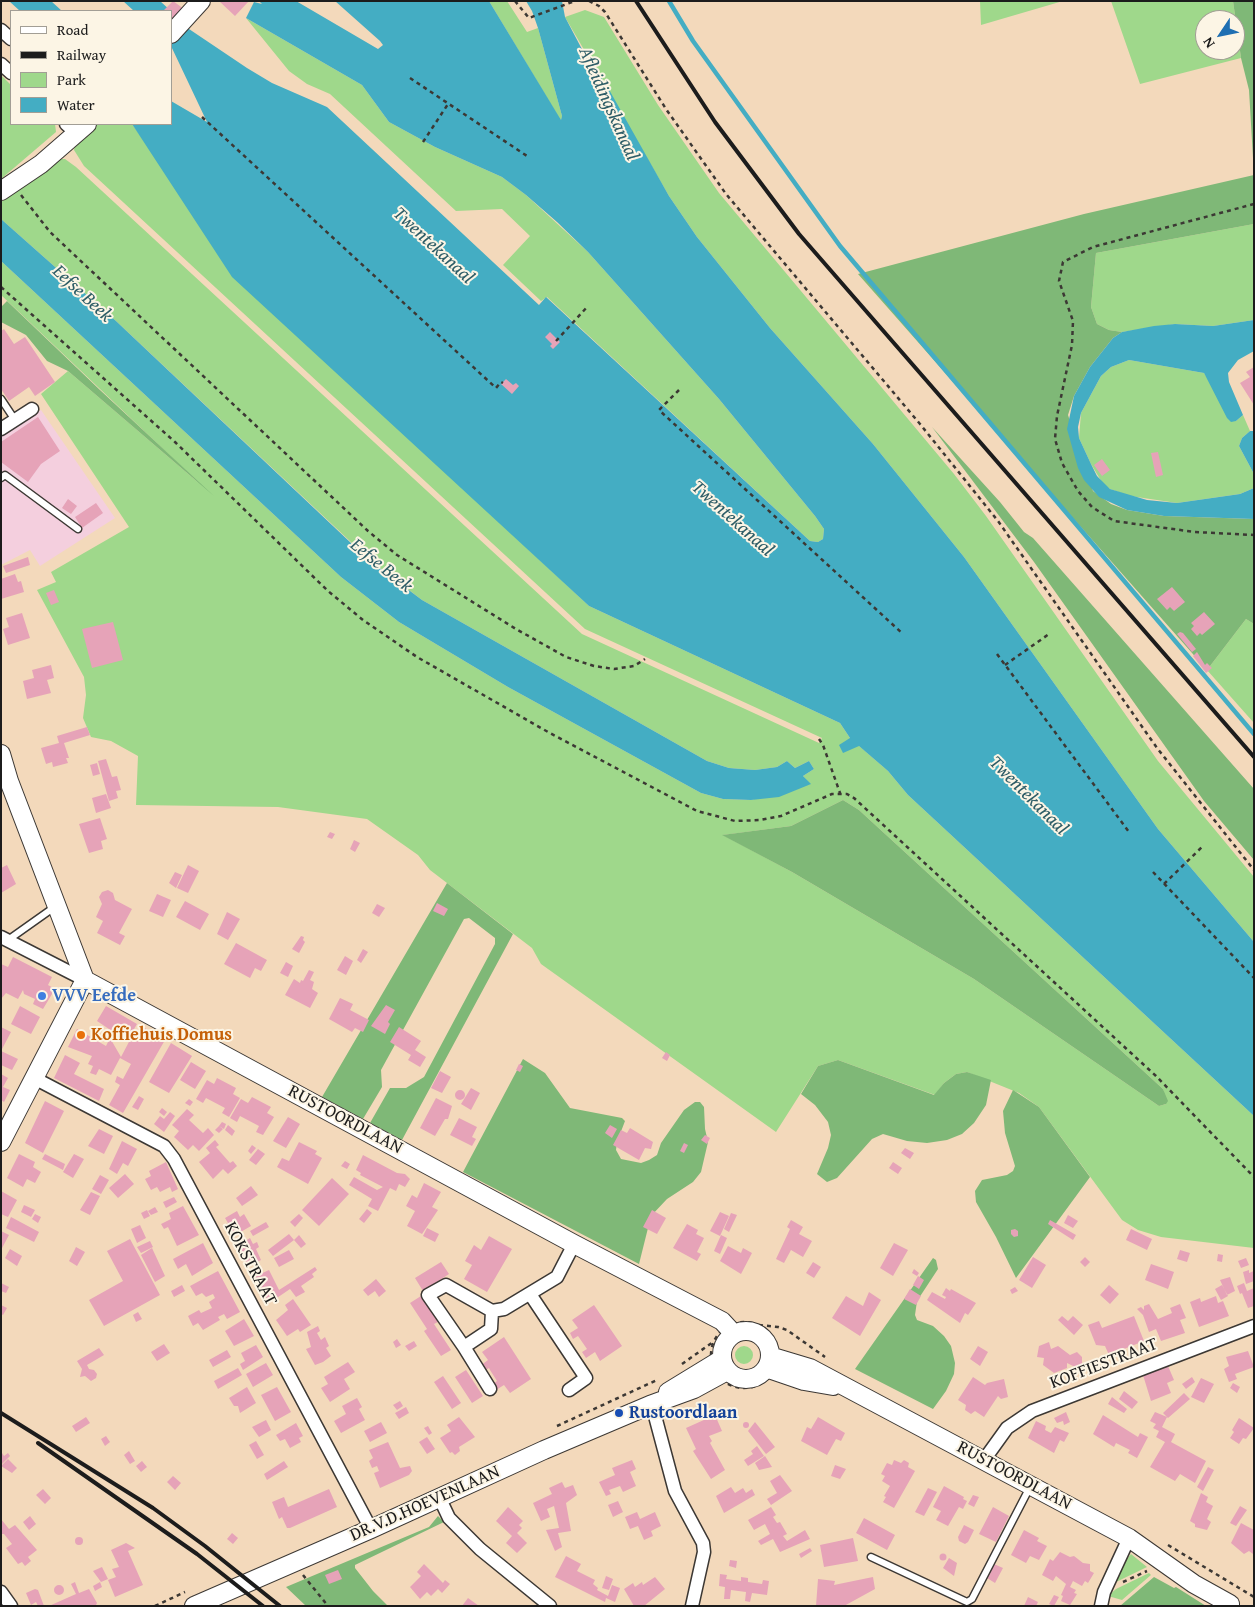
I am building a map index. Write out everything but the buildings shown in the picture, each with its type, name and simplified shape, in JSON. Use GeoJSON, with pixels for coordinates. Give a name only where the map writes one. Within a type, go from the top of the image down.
{"type":"FeatureCollection","features":[{"type":"Feature","properties":{"kind":"street"},"geometry":{"type":"LineString","coordinates":[[172,33],[201,1]]}},
{"type":"Feature","properties":{"kind":"street"},"geometry":{"type":"LineString","coordinates":[[6,189],[40,164],[76,127]]}},
{"type":"Feature","properties":{"kind":"street"},"geometry":{"type":"LineString","coordinates":[[1,429],[32,409]]}},
{"type":"Feature","properties":{"kind":"street"},"geometry":{"type":"LineString","coordinates":[[1,754],[9,781],[85,980],[2,1141]]}},
{"type":"Feature","properties":{"kind":"street"},"geometry":{"type":"LineString","coordinates":[[4,939],[85,980]]}},
{"type":"Feature","properties":{"kind":"street","name":"RUSTOORDLAAN"},"geometry":{"type":"LineString","coordinates":[[85,980],[574,1244],[676,1297],[731,1330]]}},
{"type":"Feature","properties":{"kind":"street","name":"KOKSTRAAT"},"geometry":{"type":"LineString","coordinates":[[34,1078],[164,1146],[174,1159],[371,1530]]}},
{"type":"Feature","properties":{"kind":"street"},"geometry":{"type":"LineString","coordinates":[[490,1389],[428,1295],[446,1285],[492,1311],[504,1309],[557,1277],[574,1244]]}},
{"type":"Feature","properties":{"kind":"street"},"geometry":{"type":"LineString","coordinates":[[530,1294],[586,1378],[569,1390]]}},
{"type":"Feature","properties":{"kind":"street"},"geometry":{"type":"LineString","coordinates":[[464,1347],[491,1329],[492,1311]]}},
{"type":"Feature","properties":{"kind":"street","name":"KOFFIESTRAAT"},"geometry":{"type":"LineString","coordinates":[[984,1460],[1007,1428],[1032,1411],[1254,1326]]}},
{"type":"Feature","properties":{"kind":"street"},"geometry":{"type":"LineString","coordinates":[[731,1330],[748,1330],[760,1335],[768,1344],[772,1363],[758,1376],[748,1379],[737,1377],[720,1367],[724,1345],[731,1330]]}},
{"type":"Feature","properties":{"kind":"street","name":"RUSTOORDLAAN"},"geometry":{"type":"LineString","coordinates":[[772,1363],[810,1368],[1129,1538],[1156,1548],[1184,1564],[1232,1605]]}},
{"type":"Feature","properties":{"kind":"street","name":"DR.V.D.HOEVENLAAN"},"geometry":{"type":"LineString","coordinates":[[194,1606],[371,1530],[544,1450],[653,1404],[694,1389],[720,1367]]}},
{"type":"Feature","properties":{"kind":"street"},"geometry":{"type":"LineString","coordinates":[[653,1404],[675,1491],[703,1543],[704,1552],[692,1606]]}},
{"type":"Feature","properties":{"kind":"street"},"geometry":{"type":"LineString","coordinates":[[440,1499],[449,1518],[480,1549],[550,1606]]}},
{"type":"Feature","properties":{"kind":"street"},"geometry":{"type":"LineString","coordinates":[[1101,1606],[1104,1592],[1129,1538]]}},
{"type":"Feature","properties":{"kind":"street"},"geometry":{"type":"LineString","coordinates":[[1,1592],[11,1606]]}},
{"type":"Feature","properties":{"kind":"lane"},"geometry":{"type":"LineString","coordinates":[[1,399],[15,420]]}},
{"type":"Feature","properties":{"kind":"lane"},"geometry":{"type":"LineString","coordinates":[[1,478],[5,475],[78,530]]}},
{"type":"Feature","properties":{"kind":"lane"},"geometry":{"type":"LineString","coordinates":[[4,939],[57,906]]}},
{"type":"Feature","properties":{"kind":"lane"},"geometry":{"type":"LineString","coordinates":[[871,1557],[967,1602],[972,1599],[1031,1486]]}},
{"type":"Feature","properties":{"kind":"path"},"geometry":{"type":"LineString","coordinates":[[515,1],[529,18],[575,1]]}},
{"type":"Feature","properties":{"kind":"path"},"geometry":{"type":"LineString","coordinates":[[589,1],[599,6],[605,12],[666,109],[726,194],[920,424],[998,521],[1157,748],[1254,870]]}},
{"type":"Feature","properties":{"kind":"path"},"geometry":{"type":"LineString","coordinates":[[410,78],[527,156]]}},
{"type":"Feature","properties":{"kind":"path"},"geometry":{"type":"LineString","coordinates":[[423,142],[448,104]]}},
{"type":"Feature","properties":{"kind":"path"},"geometry":{"type":"LineString","coordinates":[[202,117],[496,388],[503,383]]}},
{"type":"Feature","properties":{"kind":"path"},"geometry":{"type":"LineString","coordinates":[[6,189],[20,194],[50,232],[368,531],[397,554],[508,625],[566,657],[594,666],[614,669],[634,666],[645,659]]}},
{"type":"Feature","properties":{"kind":"path"},"geometry":{"type":"LineString","coordinates":[[1254,204],[1093,247],[1063,262],[1059,281],[1073,321],[1055,440],[1062,463],[1078,491],[1092,507],[1114,521],[1195,532],[1254,535]]}},
{"type":"Feature","properties":{"kind":"path"},"geometry":{"type":"LineString","coordinates":[[1,287],[175,442],[328,591],[363,620],[417,658],[638,781],[697,811],[719,818],[736,820],[781,816],[832,794],[847,794],[864,807],[1156,1076],[1254,1177]]}},
{"type":"Feature","properties":{"kind":"path"},"geometry":{"type":"LineString","coordinates":[[556,341],[588,306]]}},
{"type":"Feature","properties":{"kind":"path"},"geometry":{"type":"LineString","coordinates":[[679,390],[659,410],[902,634]]}},
{"type":"Feature","properties":{"kind":"path"},"geometry":{"type":"LineString","coordinates":[[1005,665],[1049,634]]}},
{"type":"Feature","properties":{"kind":"path"},"geometry":{"type":"LineString","coordinates":[[997,654],[1129,832]]}},
{"type":"Feature","properties":{"kind":"path"},"geometry":{"type":"LineString","coordinates":[[819,739],[823,745],[840,793]]}},
{"type":"Feature","properties":{"kind":"path"},"geometry":{"type":"LineString","coordinates":[[1164,884],[1203,846]]}},
{"type":"Feature","properties":{"kind":"path"},"geometry":{"type":"LineString","coordinates":[[1153,872],[1254,978]]}},
{"type":"Feature","properties":{"kind":"path"},"geometry":{"type":"LineString","coordinates":[[675,1369],[713,1342],[742,1322],[759,1325],[771,1336],[777,1348],[763,1382],[746,1388],[730,1384],[720,1367],[713,1342]]}},
{"type":"Feature","properties":{"kind":"path"},"geometry":{"type":"LineString","coordinates":[[551,1429],[661,1378]]}},
{"type":"Feature","properties":{"kind":"path"},"geometry":{"type":"LineString","coordinates":[[1188,1556],[1254,1597]]}},
{"type":"Feature","properties":{"kind":"path"},"geometry":{"type":"LineString","coordinates":[[1104,1592],[1131,1577],[1152,1569]]}},
{"type":"Feature","properties":{"kind":"path"},"geometry":{"type":"LineString","coordinates":[[299,1570],[328,1606]]}},
{"type":"Feature","properties":{"kind":"shaded area"},"geometry":{"type":"Polygon","coordinates":[[[41,410],[115,518],[40,566],[30,550],[1,565],[1,437],[41,410]]]}},
{"type":"Feature","properties":{"kind":"green space"},"geometry":{"type":"Polygon","coordinates":[[[489,1],[507,1],[527,32],[538,28],[562,116],[561,121],[489,1]]]}},
{"type":"Feature","properties":{"kind":"green space"},"geometry":{"type":"Polygon","coordinates":[[[980,1],[1063,1],[981,25],[980,1]]]}},
{"type":"Feature","properties":{"kind":"green space"},"geometry":{"type":"Polygon","coordinates":[[[1111,1],[1233,1],[1234,10],[1195,10],[1195,60],[1233,60],[1140,84],[1111,1]]]}},
{"type":"Feature","properties":{"kind":"green space"},"geometry":{"type":"Polygon","coordinates":[[[1233,1],[1254,1],[1254,175],[1249,90],[1242,60],[1245,60],[1245,10],[1234,10],[1233,1]]]}},
{"type":"Feature","properties":{"kind":"green space"},"geometry":{"type":"Polygon","coordinates":[[[585,10],[604,17],[658,105],[719,193],[954,474],[986,516],[1158,761],[1254,877],[1254,942],[1158,829],[964,557],[873,444],[770,328],[697,237],[669,196],[565,17],[585,10]]]}},
{"type":"Feature","properties":{"kind":"green space"},"geometry":{"type":"Polygon","coordinates":[[[246,18],[362,85],[389,122],[435,147],[502,177],[526,195],[588,252],[719,399],[815,516],[824,529],[823,539],[818,542],[810,541],[547,297],[541,301],[503,265],[530,236],[502,209],[456,211],[330,94],[307,84],[289,71],[246,18]]]}},
{"type":"Feature","properties":{"kind":"green space"},"geometry":{"type":"Polygon","coordinates":[[[1,75],[10,84],[10,125],[55,125],[56,132],[1,179],[1,75]]]}},
{"type":"Feature","properties":{"kind":"green space"},"geometry":{"type":"Polygon","coordinates":[[[93,125],[133,125],[153,153],[449,475],[589,606],[840,723],[850,738],[888,771],[908,795],[1254,1116],[1254,1248],[1161,1237],[1138,1230],[1122,1220],[1039,1107],[1019,1093],[967,1072],[956,1074],[944,1083],[935,1095],[838,1060],[818,1066],[776,1132],[541,964],[532,948],[430,870],[418,855],[367,819],[278,807],[136,805],[138,756],[111,741],[91,737],[83,718],[86,695],[84,677],[37,590],[56,582],[51,572],[129,527],[41,394],[68,371],[200,484],[1,295],[1,261],[341,577],[399,622],[508,687],[701,793],[723,799],[751,800],[810,784],[803,776],[814,769],[809,761],[795,768],[787,761],[777,767],[755,770],[729,768],[707,761],[422,600],[370,560],[116,321],[1,219],[1,202],[58,159],[65,159],[76,167],[582,634],[819,743],[822,738],[585,629],[84,166],[74,150],[75,145],[93,125]],[[843,800],[791,826],[723,835],[792,872],[974,979],[1159,1106],[1166,1104],[1163,1089],[859,810],[843,800]]]}},
{"type":"Feature","properties":{"kind":"green space"},"geometry":{"type":"Polygon","coordinates":[[[1254,175],[1254,224],[1096,253],[1091,307],[1097,324],[1109,330],[1122,332],[1113,338],[1090,367],[1074,396],[1068,415],[1093,491],[1111,504],[1127,510],[1164,516],[1254,519],[1254,624],[1246,619],[1207,670],[858,274],[1084,214],[1254,175]]]}},
{"type":"Feature","properties":{"kind":"green space"},"geometry":{"type":"Polygon","coordinates":[[[1254,224],[1254,320],[1213,326],[1175,324],[1122,332],[1109,330],[1097,324],[1091,307],[1096,253],[1254,224]]]}},
{"type":"Feature","properties":{"kind":"green space"},"geometry":{"type":"Polygon","coordinates":[[[7,301],[214,496],[68,371],[47,361],[26,335],[1,322],[1,307],[7,301]]]}},
{"type":"Feature","properties":{"kind":"green space"},"geometry":{"type":"Polygon","coordinates":[[[1129,360],[1204,373],[1236,421],[1243,415],[1250,431],[1242,438],[1239,446],[1254,474],[1254,488],[1240,494],[1177,503],[1130,496],[1110,489],[1103,484],[1079,438],[1081,413],[1101,376],[1111,367],[1129,360]]]}},
{"type":"Feature","properties":{"kind":"green space"},"geometry":{"type":"Polygon","coordinates":[[[932,427],[1000,502],[1024,532],[1033,538],[1254,789],[1254,860],[1204,801],[1034,562],[932,427]]]}},
{"type":"Feature","properties":{"kind":"green space"},"geometry":{"type":"Polygon","coordinates":[[[1246,619],[1254,624],[1254,723],[1207,670],[1246,619]]]}},
{"type":"Feature","properties":{"kind":"green space"},"geometry":{"type":"Polygon","coordinates":[[[843,800],[859,810],[1163,1089],[1168,1101],[1166,1104],[1159,1106],[974,979],[792,872],[722,835],[791,826],[843,800]]]}},
{"type":"Feature","properties":{"kind":"green space"},"geometry":{"type":"Polygon","coordinates":[[[447,883],[513,934],[402,1140],[370,1123],[390,1088],[406,1088],[424,1077],[495,944],[495,938],[469,918],[464,919],[381,1070],[382,1087],[363,1119],[322,1097],[447,883]]]}},
{"type":"Feature","properties":{"kind":"green space"},"geometry":{"type":"Polygon","coordinates":[[[523,1059],[545,1073],[570,1108],[622,1118],[625,1121],[616,1150],[621,1159],[641,1163],[657,1155],[661,1143],[684,1110],[695,1102],[700,1102],[704,1107],[705,1129],[708,1142],[701,1172],[693,1182],[667,1199],[651,1216],[639,1264],[463,1172],[523,1059]]]}},
{"type":"Feature","properties":{"kind":"green space"},"geometry":{"type":"Polygon","coordinates":[[[838,1060],[934,1095],[944,1083],[956,1074],[967,1072],[991,1080],[986,1105],[974,1123],[962,1134],[947,1140],[927,1143],[907,1141],[883,1134],[872,1139],[837,1178],[827,1182],[817,1174],[828,1148],[831,1135],[828,1122],[815,1105],[801,1094],[818,1066],[838,1060]]]}},
{"type":"Feature","properties":{"kind":"green space"},"geometry":{"type":"Polygon","coordinates":[[[1013,1090],[1039,1107],[1090,1177],[1016,1278],[976,1202],[975,1191],[982,1180],[1007,1175],[1013,1171],[1015,1166],[1005,1133],[1003,1111],[1013,1090]]]}},
{"type":"Feature","properties":{"kind":"green space"},"geometry":{"type":"Polygon","coordinates":[[[933,1258],[936,1260],[938,1269],[917,1301],[915,1315],[917,1320],[933,1326],[944,1336],[951,1346],[955,1363],[954,1374],[946,1391],[933,1409],[855,1369],[933,1258]]]}},
{"type":"Feature","properties":{"kind":"green space"},"geometry":{"type":"Polygon","coordinates":[[[740,1346],[748,1346],[753,1351],[751,1362],[740,1364],[735,1359],[735,1351],[740,1346]]]}},
{"type":"Feature","properties":{"kind":"green space"},"geometry":{"type":"Polygon","coordinates":[[[438,1516],[444,1522],[355,1565],[355,1568],[373,1591],[388,1606],[306,1606],[286,1587],[429,1527],[438,1516]]]}},
{"type":"Feature","properties":{"kind":"green space"},"geometry":{"type":"Polygon","coordinates":[[[1131,1554],[1147,1567],[1114,1583],[1121,1566],[1131,1554]]]}},
{"type":"Feature","properties":{"kind":"green space"},"geometry":{"type":"Polygon","coordinates":[[[1149,1573],[1151,1575],[1122,1600],[1108,1596],[1116,1589],[1149,1573]]]}},
{"type":"Feature","properties":{"kind":"green space"},"geometry":{"type":"Polygon","coordinates":[[[1154,1577],[1174,1588],[1176,1587],[1206,1606],[1120,1606],[1154,1577]]]}},
{"type":"Feature","properties":{"kind":"water"},"geometry":{"type":"Polygon","coordinates":[[[9,1],[51,1],[61,10],[19,10],[9,1]]]}},
{"type":"Feature","properties":{"kind":"water"},"geometry":{"type":"Polygon","coordinates":[[[123,1],[160,1],[170,10],[133,10],[123,1]]]}},
{"type":"Feature","properties":{"kind":"water"},"geometry":{"type":"Polygon","coordinates":[[[259,1],[296,1],[378,49],[383,45],[380,41],[335,1],[489,1],[561,120],[562,116],[538,28],[526,1],[562,1],[565,17],[585,55],[607,86],[669,196],[697,237],[770,328],[873,444],[964,557],[1158,829],[1254,942],[1254,1116],[908,795],[888,771],[859,746],[843,753],[839,745],[850,738],[840,723],[589,606],[232,277],[133,125],[172,125],[172,102],[207,122],[172,48],[172,13],[189,29],[247,68],[272,83],[327,107],[539,305],[546,297],[810,541],[818,542],[823,539],[824,529],[815,516],[719,399],[588,252],[557,222],[502,177],[435,147],[389,122],[362,85],[246,18],[254,2],[262,4],[259,1]]]}},
{"type":"Feature","properties":{"kind":"water","name":"Eefse Beek"},"geometry":{"type":"Polygon","coordinates":[[[1,219],[116,321],[369,560],[422,600],[707,761],[729,768],[755,770],[777,767],[787,761],[795,768],[809,761],[814,769],[803,776],[811,784],[779,797],[751,800],[723,799],[701,793],[508,687],[399,622],[341,577],[1,261],[1,219]]]}},
{"type":"Feature","properties":{"kind":"water"},"geometry":{"type":"Polygon","coordinates":[[[1254,320],[1254,351],[1238,360],[1228,373],[1229,382],[1243,415],[1236,421],[1231,422],[1227,418],[1204,373],[1129,360],[1111,367],[1101,376],[1081,413],[1078,427],[1079,438],[1097,476],[1110,489],[1147,500],[1177,503],[1240,494],[1254,488],[1254,519],[1164,516],[1127,510],[1099,497],[1084,480],[1078,468],[1067,429],[1074,396],[1090,367],[1113,338],[1122,332],[1154,326],[1175,324],[1213,326],[1254,320]]]}},
{"type":"Feature","properties":{"kind":"water"},"geometry":{"type":"Polygon","coordinates":[[[1250,431],[1254,431],[1254,474],[1239,446],[1242,438],[1250,431]]]}},
{"type":"Feature","properties":{"kind":"waterway"},"geometry":{"type":"LineString","coordinates":[[669,1],[693,41],[840,246],[1254,734]]}},
{"type":"Feature","properties":{"kind":"railway"},"geometry":{"type":"LineString","coordinates":[[636,1],[715,122],[799,234],[1254,757]]}},
{"type":"Feature","properties":{"kind":"railway"},"geometry":{"type":"LineString","coordinates":[[1,1413],[153,1508],[205,1546],[280,1606]]}},
{"type":"Feature","properties":{"kind":"railway"},"geometry":{"type":"LineString","coordinates":[[38,1443],[197,1554],[263,1606]]}},
{"type":"Feature","properties":{"kind":"place","name":"VVV Eefde"},"geometry":{"type":"Point","coordinates":[42,996]}},
{"type":"Feature","properties":{"kind":"place","name":"Koffiehuis Domus"},"geometry":{"type":"Point","coordinates":[81,1035]}},
{"type":"Feature","properties":{"kind":"place","name":"Rustoordlaan"},"geometry":{"type":"Point","coordinates":[619,1413]}},
{"type":"Feature","properties":{"kind":"water label","name":"Afleidingskanaal"},"geometry":{"type":"Point","coordinates":[608,104]}},
{"type":"Feature","properties":{"kind":"water label","name":"Twentekanaal"},"geometry":{"type":"Point","coordinates":[433,246]}},
{"type":"Feature","properties":{"kind":"water label","name":"Twentekanaal"},"geometry":{"type":"Point","coordinates":[732,519]}},
{"type":"Feature","properties":{"kind":"water label","name":"Twentekanaal"},"geometry":{"type":"Point","coordinates":[1028,796]}}]}
